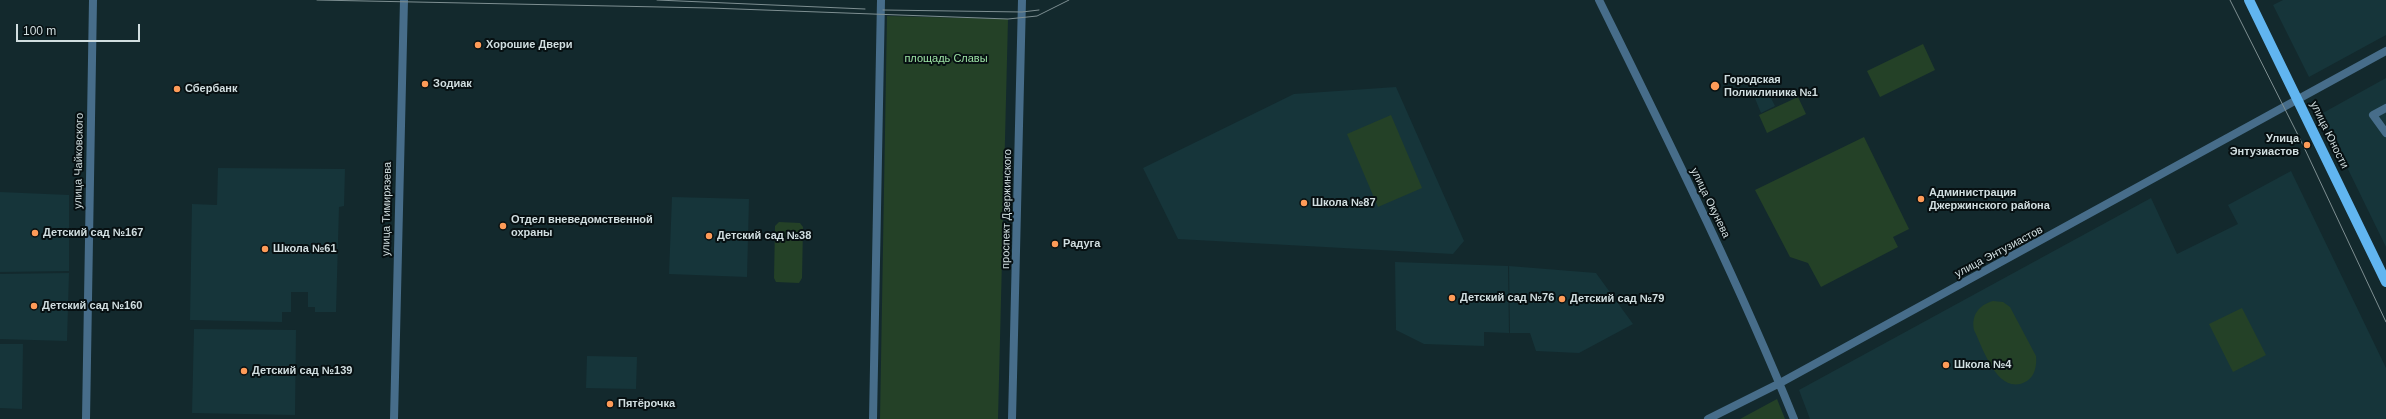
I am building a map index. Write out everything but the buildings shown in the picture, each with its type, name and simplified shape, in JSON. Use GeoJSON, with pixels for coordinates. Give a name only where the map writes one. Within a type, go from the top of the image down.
{"type":"FeatureCollection","features":[{"type":"Feature","properties":{"kind":"main road","name":"улица Юности"},"geometry":{"type":"LineString","coordinates":[[2249,0],[2386,282]]}},
{"type":"Feature","properties":{"kind":"street","name":"улица Чайковского"},"geometry":{"type":"LineString","coordinates":[[86,419],[94,0]]}},
{"type":"Feature","properties":{"kind":"street","name":"улица Тимирязева"},"geometry":{"type":"LineString","coordinates":[[394,419],[404,0]]}},
{"type":"Feature","properties":{"kind":"street"},"geometry":{"type":"LineString","coordinates":[[872,419],[881,0]]}},
{"type":"Feature","properties":{"kind":"street","name":"проспект Дзержинского"},"geometry":{"type":"LineString","coordinates":[[1012,419],[1022,0]]}},
{"type":"Feature","properties":{"kind":"street","name":"улица Окунева"},"geometry":{"type":"LineString","coordinates":[[1599,0],[1721,253],[1780,383],[1794,419]]}},
{"type":"Feature","properties":{"kind":"street","name":"улица Энтузиастов"},"geometry":{"type":"LineString","coordinates":[[1708,419],[1780,383],[2386,51]]}},
{"type":"Feature","properties":{"kind":"street"},"geometry":{"type":"LineString","coordinates":[[2386,108],[2373,115],[2386,133]]}},
{"type":"Feature","properties":{"kind":"shaded area"},"geometry":{"type":"Polygon","coordinates":[[[2283,0],[2386,0],[2386,35],[2309,77],[2273,5],[2283,0]]]}},
{"type":"Feature","properties":{"kind":"shaded area"},"geometry":{"type":"Polygon","coordinates":[[[2386,78],[2386,247],[2321,114],[2386,78]]]}},
{"type":"Feature","properties":{"kind":"shaded area","name":"Школа №87"},"geometry":{"type":"Polygon","coordinates":[[[1396,87],[1464,241],[1453,254],[1178,239],[1143,168],[1294,94],[1396,87]]]}},
{"type":"Feature","properties":{"kind":"shaded area"},"geometry":{"type":"Polygon","coordinates":[[[1767,90],[1775,106],[1761,113],[1754,96],[1767,90]]]}},
{"type":"Feature","properties":{"kind":"shaded area","name":"Школа №61"},"geometry":{"type":"Polygon","coordinates":[[[218,168],[345,169],[344,206],[339,207],[336,312],[315,312],[315,307],[308,307],[308,292],[291,292],[291,312],[282,312],[282,322],[190,320],[192,204],[217,205],[218,168]]]}},
{"type":"Feature","properties":{"kind":"shaded area"},"geometry":{"type":"Polygon","coordinates":[[[2291,171],[2386,368],[2386,419],[1810,419],[1799,390],[2151,198],[2177,254],[2238,224],[2228,205],[2291,171]]]}},
{"type":"Feature","properties":{"kind":"shaded area","name":"Детский сад №167"},"geometry":{"type":"Polygon","coordinates":[[[0,192],[69,195],[69,271],[0,272],[0,192]]]}},
{"type":"Feature","properties":{"kind":"shaded area","name":"Детский сад №38"},"geometry":{"type":"Polygon","coordinates":[[[672,197],[749,199],[747,277],[669,274],[672,197]]]}},
{"type":"Feature","properties":{"kind":"shaded area","name":"Детский сад №76"},"geometry":{"type":"Polygon","coordinates":[[[1395,262],[1508,266],[1509,333],[1484,332],[1484,346],[1424,344],[1396,330],[1395,262]]]}},
{"type":"Feature","properties":{"kind":"shaded area","name":"Детский сад №79"},"geometry":{"type":"Polygon","coordinates":[[[1509,266],[1596,273],[1633,324],[1579,353],[1536,351],[1530,333],[1510,333],[1509,266]]]}},
{"type":"Feature","properties":{"kind":"shaded area","name":"Детский сад №160"},"geometry":{"type":"Polygon","coordinates":[[[69,273],[67,341],[0,339],[0,274],[69,273]]]}},
{"type":"Feature","properties":{"kind":"shaded area","name":"Детский сад №139"},"geometry":{"type":"Polygon","coordinates":[[[194,329],[296,330],[295,415],[192,413],[194,329]]]}},
{"type":"Feature","properties":{"kind":"shaded area"},"geometry":{"type":"Polygon","coordinates":[[[0,344],[23,344],[22,409],[0,408],[0,344]]]}},
{"type":"Feature","properties":{"kind":"shaded area"},"geometry":{"type":"Polygon","coordinates":[[[587,356],[637,357],[636,389],[586,388],[587,356]]]}},
{"type":"Feature","properties":{"kind":"green space","name":"площадь Славы"},"geometry":{"type":"Polygon","coordinates":[[[887,16],[1008,19],[998,419],[880,419],[887,16]]]}},
{"type":"Feature","properties":{"kind":"green space"},"geometry":{"type":"Polygon","coordinates":[[[1923,44],[1935,70],[1880,97],[1867,71],[1923,44]]]}},
{"type":"Feature","properties":{"kind":"green space"},"geometry":{"type":"Polygon","coordinates":[[[1798,97],[1806,114],[1767,133],[1759,115],[1798,97]]]}},
{"type":"Feature","properties":{"kind":"green space"},"geometry":{"type":"Polygon","coordinates":[[[1391,115],[1422,188],[1378,207],[1347,134],[1391,115]]]}},
{"type":"Feature","properties":{"kind":"green space"},"geometry":{"type":"Polygon","coordinates":[[[1864,137],[1909,229],[1893,237],[1898,247],[1821,287],[1808,263],[1790,257],[1755,190],[1864,137]]]}},
{"type":"Feature","properties":{"kind":"green space"},"geometry":{"type":"Polygon","coordinates":[[[779,222],[800,223],[803,227],[802,278],[799,283],[776,282],[774,278],[775,226],[779,222]]]}},
{"type":"Feature","properties":{"kind":"green space"},"geometry":{"type":"Polygon","coordinates":[[[1993,301],[2003,302],[2010,307],[2036,356],[2035,370],[2030,379],[2027,381],[2017,384],[2008,383],[2000,377],[1987,359],[1974,330],[1973,325],[1977,311],[1984,305],[1993,301]]]}},
{"type":"Feature","properties":{"kind":"green space"},"geometry":{"type":"Polygon","coordinates":[[[2242,308],[2266,355],[2233,372],[2209,324],[2242,308]]]}},
{"type":"Feature","properties":{"kind":"green space"},"geometry":{"type":"Polygon","coordinates":[[[1777,399],[1785,419],[1740,419],[1777,399]]]}},
{"type":"Feature","properties":{"kind":"tram line"},"geometry":{"type":"LineString","coordinates":[[317,0],[710,8],[1008,19],[1037,16],[1069,0]]}},
{"type":"Feature","properties":{"kind":"tram line"},"geometry":{"type":"LineString","coordinates":[[657,0],[865,9]]}},
{"type":"Feature","properties":{"kind":"tram line"},"geometry":{"type":"LineString","coordinates":[[2230,0],[2302,143],[2386,322]]}},
{"type":"Feature","properties":{"kind":"tram line"},"geometry":{"type":"LineString","coordinates":[[883,10],[1022,12],[1039,10]]}},
{"type":"Feature","properties":{"kind":"place","name":"Хорошие Двери"},"geometry":{"type":"Point","coordinates":[478,45]}},
{"type":"Feature","properties":{"kind":"place","name":"Зодиак"},"geometry":{"type":"Point","coordinates":[425,84]}},
{"type":"Feature","properties":{"kind":"place","name":"Городская Поликлиника №1"},"geometry":{"type":"Point","coordinates":[1715,86]}},
{"type":"Feature","properties":{"kind":"place","name":"Сбербанк"},"geometry":{"type":"Point","coordinates":[177,89]}},
{"type":"Feature","properties":{"kind":"place","name":"Улица Энтузиастов"},"geometry":{"type":"Point","coordinates":[2307,145]}},
{"type":"Feature","properties":{"kind":"place","name":"Администрация Джержинского района"},"geometry":{"type":"Point","coordinates":[1921,199]}},
{"type":"Feature","properties":{"kind":"place","name":"Школа №87"},"geometry":{"type":"Point","coordinates":[1304,203]}},
{"type":"Feature","properties":{"kind":"place","name":"Отдел вневедомственной охраны"},"geometry":{"type":"Point","coordinates":[503,226]}},
{"type":"Feature","properties":{"kind":"place","name":"Детский сад №167"},"geometry":{"type":"Point","coordinates":[35,233]}},
{"type":"Feature","properties":{"kind":"place","name":"Детский сад №38"},"geometry":{"type":"Point","coordinates":[709,236]}},
{"type":"Feature","properties":{"kind":"place","name":"Радуга"},"geometry":{"type":"Point","coordinates":[1055,244]}},
{"type":"Feature","properties":{"kind":"place","name":"Школа №61"},"geometry":{"type":"Point","coordinates":[265,249]}},
{"type":"Feature","properties":{"kind":"place","name":"Детский сад №76"},"geometry":{"type":"Point","coordinates":[1452,298]}},
{"type":"Feature","properties":{"kind":"place","name":"Детский сад №79"},"geometry":{"type":"Point","coordinates":[1562,299]}},
{"type":"Feature","properties":{"kind":"place","name":"Детский сад №160"},"geometry":{"type":"Point","coordinates":[34,306]}},
{"type":"Feature","properties":{"kind":"place","name":"Школа №4"},"geometry":{"type":"Point","coordinates":[1946,365]}},
{"type":"Feature","properties":{"kind":"place","name":"Детский сад №139"},"geometry":{"type":"Point","coordinates":[244,371]}},
{"type":"Feature","properties":{"kind":"place","name":"Пятёрочка"},"geometry":{"type":"Point","coordinates":[610,404]}}]}
